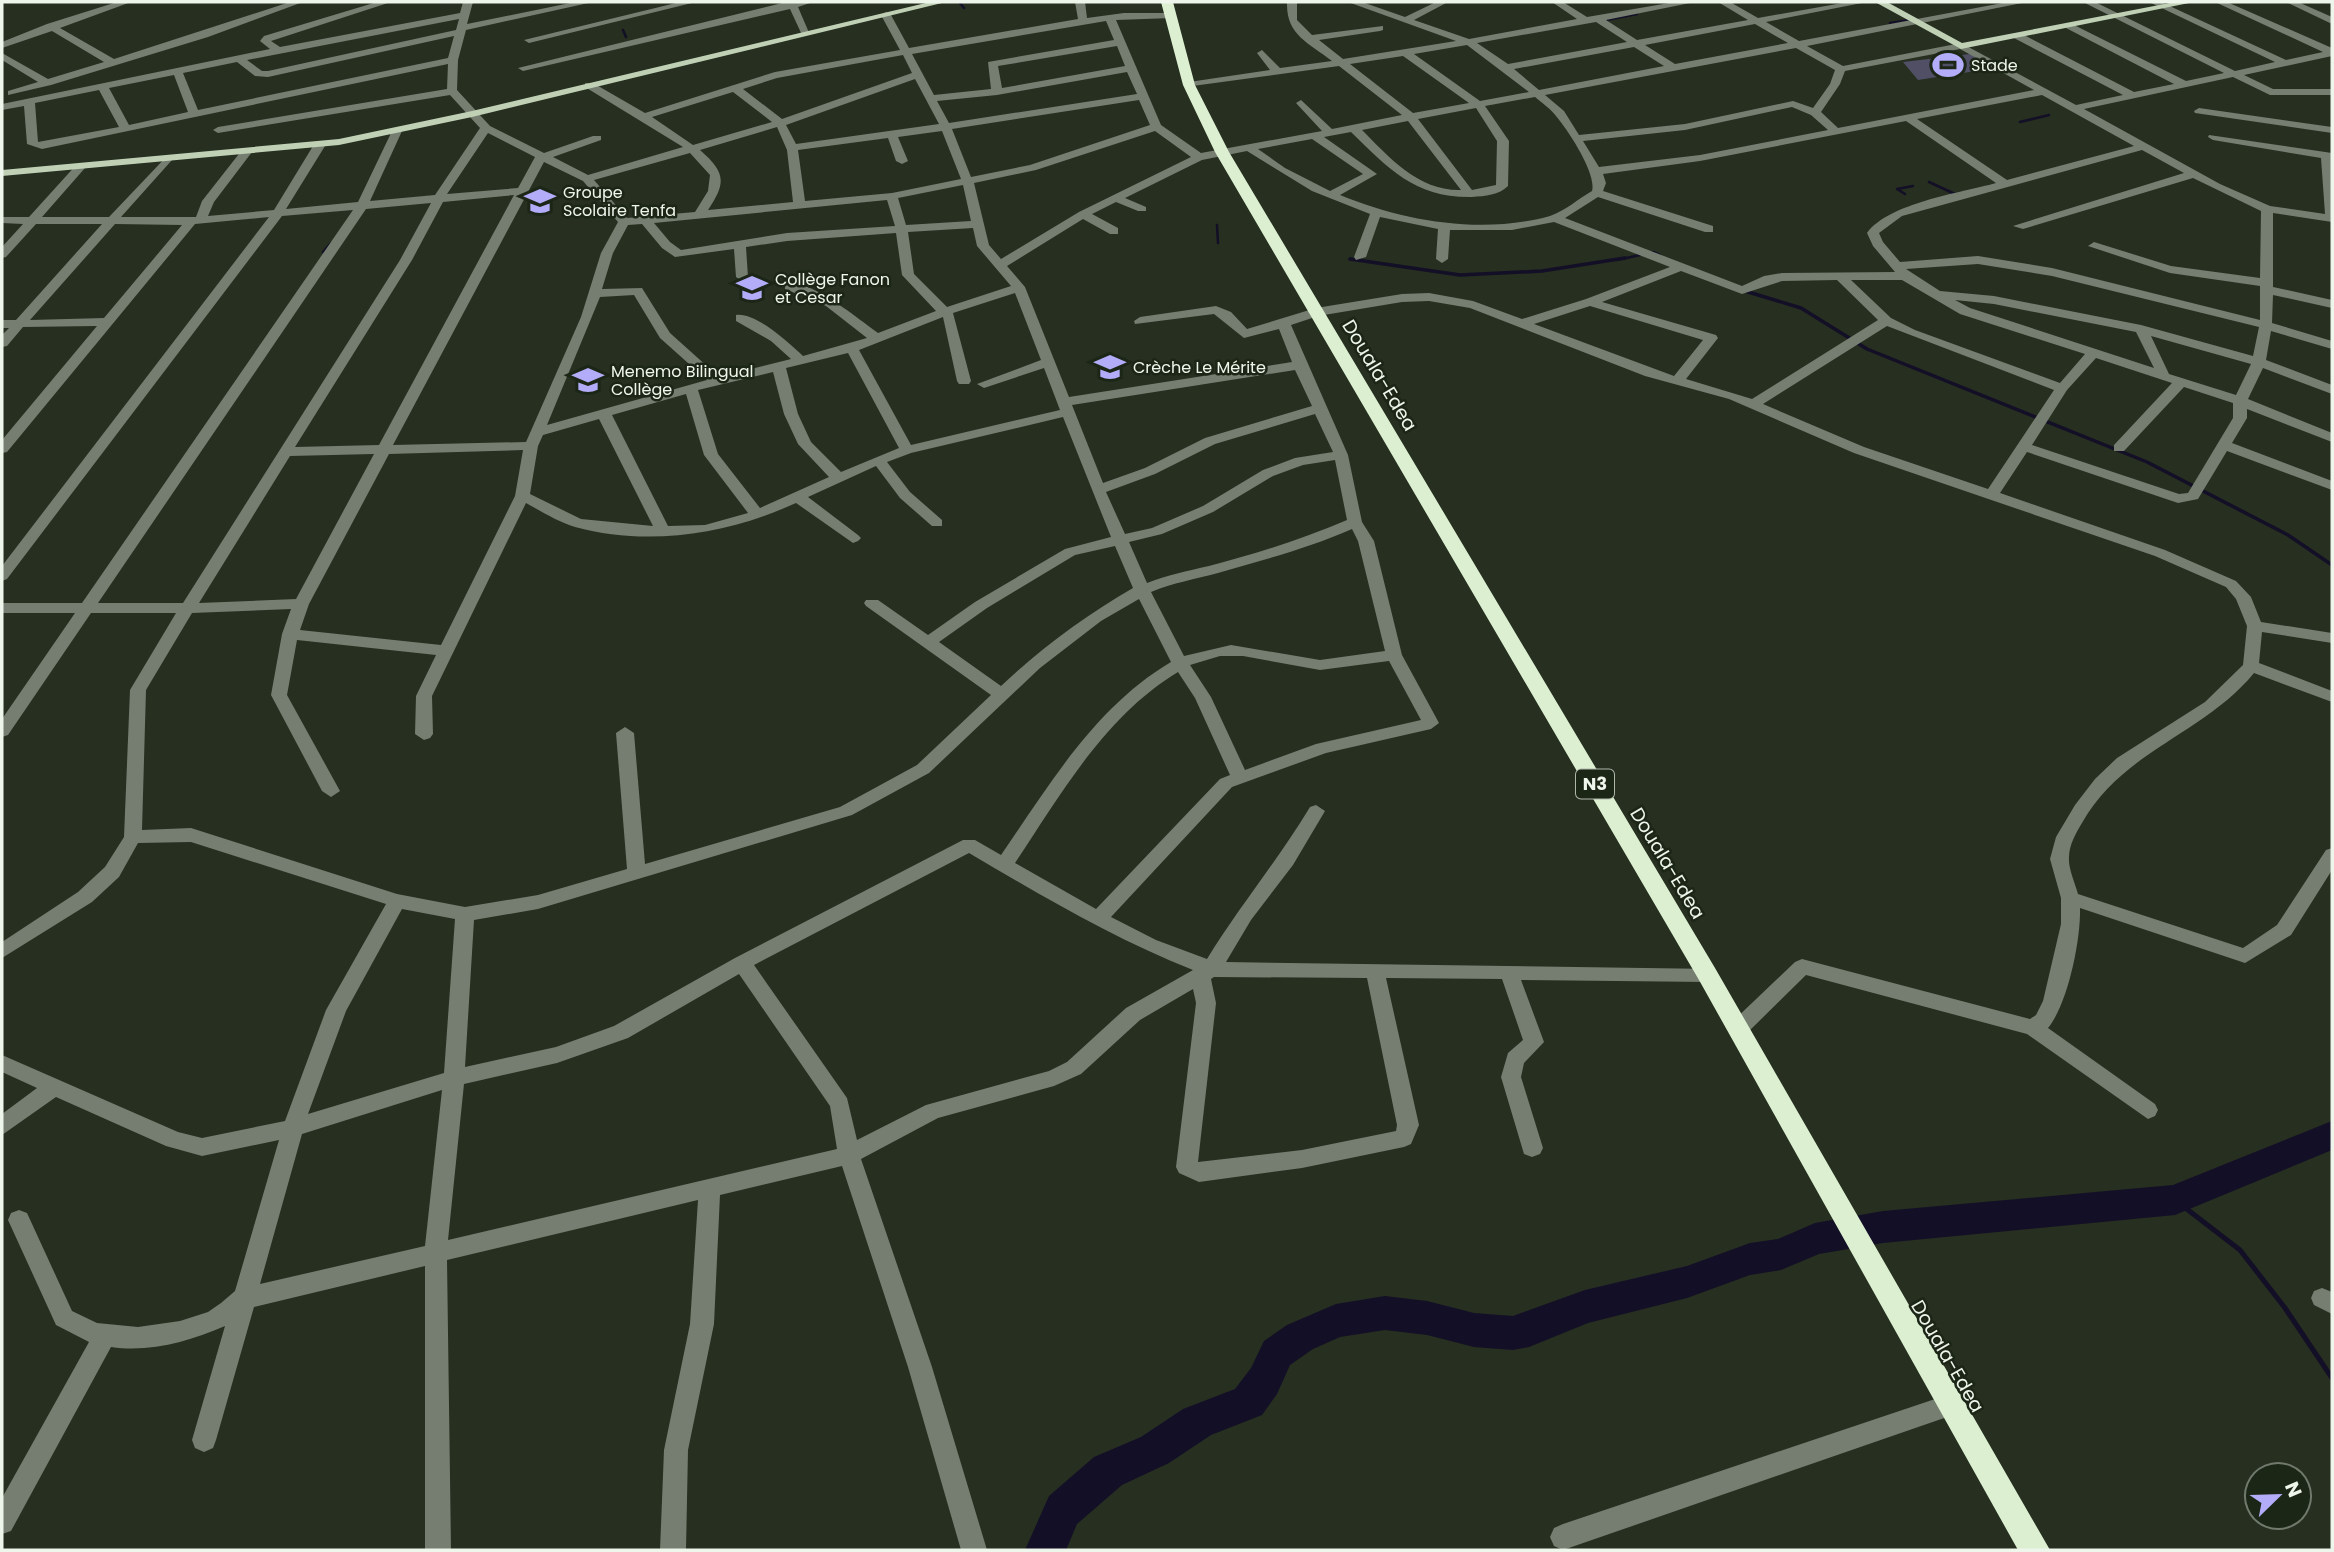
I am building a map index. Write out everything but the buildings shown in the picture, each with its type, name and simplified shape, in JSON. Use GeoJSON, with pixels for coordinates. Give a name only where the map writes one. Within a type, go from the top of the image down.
{"type":"FeatureCollection","features":[{"type":"Feature","properties":{"kind":"highway","name":"Douala-Edea"},"geometry":{"type":"LineString","coordinates":[[1171,8],[1189,85],[1222,152],[1707,974],[1950,1405],[2035,1550]]}},
{"type":"Feature","properties":{"kind":"main road"},"geometry":{"type":"LineString","coordinates":[[2,173],[319,146],[472,114],[941,2]]}},
{"type":"Feature","properties":{"kind":"main road"},"geometry":{"type":"LineString","coordinates":[[1880,2],[1961,46],[2069,26],[2160,4],[2189,2]]}},
{"type":"Feature","properties":{"kind":"street"},"geometry":{"type":"LineString","coordinates":[[5,41],[126,2]]}},
{"type":"Feature","properties":{"kind":"street"},"geometry":{"type":"LineString","coordinates":[[2,96],[113,63],[298,2]]}},
{"type":"Feature","properties":{"kind":"street"},"geometry":{"type":"LineString","coordinates":[[278,50],[265,41],[386,2]]}},
{"type":"Feature","properties":{"kind":"street"},"geometry":{"type":"LineString","coordinates":[[2,107],[421,20],[483,2]]}},
{"type":"Feature","properties":{"kind":"street"},"geometry":{"type":"LineString","coordinates":[[239,58],[259,74],[268,74],[588,2]]}},
{"type":"Feature","properties":{"kind":"street"},"geometry":{"type":"LineString","coordinates":[[529,40],[691,2]]}},
{"type":"Feature","properties":{"kind":"street"},"geometry":{"type":"LineString","coordinates":[[523,68],[792,3],[808,2]]}},
{"type":"Feature","properties":{"kind":"street"},"geometry":{"type":"LineString","coordinates":[[1080,2],[1083,21]]}},
{"type":"Feature","properties":{"kind":"street"},"geometry":{"type":"LineString","coordinates":[[1292,2],[1292,20],[1308,39],[1411,117],[1469,193]]}},
{"type":"Feature","properties":{"kind":"street"},"geometry":{"type":"LineString","coordinates":[[1249,148],[1283,172],[1330,195],[1377,211],[1444,226],[1476,229],[1554,218],[1597,192],[1600,183],[1596,171],[1560,113],[1506,67],[1469,41],[1353,2]]}},
{"type":"Feature","properties":{"kind":"street"},"geometry":{"type":"LineString","coordinates":[[1408,19],[1443,2]]}},
{"type":"Feature","properties":{"kind":"street"},"geometry":{"type":"LineString","coordinates":[[1557,2],[1586,21]]}},
{"type":"Feature","properties":{"kind":"street"},"geometry":{"type":"LineString","coordinates":[[1624,2],[1638,11]]}},
{"type":"Feature","properties":{"kind":"street"},"geometry":{"type":"LineString","coordinates":[[1189,85],[1342,64],[1690,2]]}},
{"type":"Feature","properties":{"kind":"street"},"geometry":{"type":"LineString","coordinates":[[1723,2],[1841,69],[1961,46],[2193,174],[2267,209],[2332,219],[2329,156],[2213,137]]}},
{"type":"Feature","properties":{"kind":"street"},"geometry":{"type":"LineString","coordinates":[[1506,67],[1861,2]]}},
{"type":"Feature","properties":{"kind":"street"},"geometry":{"type":"LineString","coordinates":[[1001,265],[1083,214],[1199,157],[1674,68],[1916,21],[1989,4],[2022,2]]}},
{"type":"Feature","properties":{"kind":"street"},"geometry":{"type":"LineString","coordinates":[[2088,2],[2276,93],[2332,92]]}},
{"type":"Feature","properties":{"kind":"street"},"geometry":{"type":"LineString","coordinates":[[2220,2],[2332,52]]}},
{"type":"Feature","properties":{"kind":"street"},"geometry":{"type":"LineString","coordinates":[[2291,2],[2332,21]]}},
{"type":"Feature","properties":{"kind":"street"},"geometry":{"type":"LineString","coordinates":[[792,3],[806,33]]}},
{"type":"Feature","properties":{"kind":"street"},"geometry":{"type":"LineString","coordinates":[[2160,4],[2285,64]]}},
{"type":"Feature","properties":{"kind":"street"},"geometry":{"type":"LineString","coordinates":[[81,7],[92,12]]}},
{"type":"Feature","properties":{"kind":"street"},"geometry":{"type":"LineString","coordinates":[[466,7],[453,60],[452,91],[486,128],[540,158],[587,179],[624,222]]}},
{"type":"Feature","properties":{"kind":"street"},"geometry":{"type":"LineString","coordinates":[[643,117],[775,75],[1171,8]]}},
{"type":"Feature","properties":{"kind":"street"},"geometry":{"type":"LineString","coordinates":[[886,15],[945,125],[968,183],[980,224],[983,246],[1019,287],[1098,490],[1142,590],[1180,662],[1203,697],[1239,776]]}},
{"type":"Feature","properties":{"kind":"street"},"geometry":{"type":"LineString","coordinates":[[1110,18],[1156,127],[1199,157]]}},
{"type":"Feature","properties":{"kind":"street"},"geometry":{"type":"LineString","coordinates":[[622,19],[630,43]]}},
{"type":"Feature","properties":{"kind":"street"},"geometry":{"type":"LineString","coordinates":[[1598,19],[1674,68]]}},
{"type":"Feature","properties":{"kind":"street"},"geometry":{"type":"LineString","coordinates":[[50,26],[113,63]]}},
{"type":"Feature","properties":{"kind":"street"},"geometry":{"type":"LineString","coordinates":[[2069,26],[2185,85]]}},
{"type":"Feature","properties":{"kind":"street"},"geometry":{"type":"LineString","coordinates":[[1308,39],[1380,28]]}},
{"type":"Feature","properties":{"kind":"street"},"geometry":{"type":"LineString","coordinates":[[2018,36],[2133,96]]}},
{"type":"Feature","properties":{"kind":"street"},"geometry":{"type":"LineString","coordinates":[[997,92],[992,64],[1120,42]]}},
{"type":"Feature","properties":{"kind":"street"},"geometry":{"type":"LineString","coordinates":[[2076,108],[2332,52]]}},
{"type":"Feature","properties":{"kind":"street"},"geometry":{"type":"LineString","coordinates":[[1262,53],[1278,73]]}},
{"type":"Feature","properties":{"kind":"street"},"geometry":{"type":"LineString","coordinates":[[1354,128],[1414,184],[1469,193],[1491,191],[1502,186],[1503,141],[1479,105],[1405,53]]}},
{"type":"Feature","properties":{"kind":"street"},"geometry":{"type":"LineString","coordinates":[[2,56],[47,83]]}},
{"type":"Feature","properties":{"kind":"street"},"geometry":{"type":"LineString","coordinates":[[29,100],[33,144],[36,146],[194,116],[453,60]]}},
{"type":"Feature","properties":{"kind":"street"},"geometry":{"type":"LineString","coordinates":[[931,98],[997,92],[1130,68]]}},
{"type":"Feature","properties":{"kind":"street"},"geometry":{"type":"LineString","coordinates":[[1815,113],[1835,84],[1841,69]]}},
{"type":"Feature","properties":{"kind":"street"},"geometry":{"type":"LineString","coordinates":[[177,70],[194,116]]}},
{"type":"Feature","properties":{"kind":"street"},"geometry":{"type":"LineString","coordinates":[[587,179],[688,147],[783,122],[917,75]]}},
{"type":"Feature","properties":{"kind":"street"},"geometry":{"type":"LineString","coordinates":[[102,85],[126,130]]}},
{"type":"Feature","properties":{"kind":"street"},"geometry":{"type":"LineString","coordinates":[[589,85],[706,158],[716,175],[712,195],[699,214]]}},
{"type":"Feature","properties":{"kind":"street"},"geometry":{"type":"LineString","coordinates":[[736,88],[783,122],[791,148],[799,203]]}},
{"type":"Feature","properties":{"kind":"street"},"geometry":{"type":"LineString","coordinates":[[218,130],[452,91]]}},
{"type":"Feature","properties":{"kind":"street"},"geometry":{"type":"LineString","coordinates":[[1596,171],[1700,158],[2045,91]]}},
{"type":"Feature","properties":{"kind":"street"},"geometry":{"type":"LineString","coordinates":[[791,148],[1040,114],[1142,96]]}},
{"type":"Feature","properties":{"kind":"street"},"geometry":{"type":"LineString","coordinates":[[1301,103],[1330,133]]}},
{"type":"Feature","properties":{"kind":"street"},"geometry":{"type":"LineString","coordinates":[[1577,138],[1685,127],[1793,103],[1815,113],[1834,130]]}},
{"type":"Feature","properties":{"kind":"street"},"geometry":{"type":"LineString","coordinates":[[2199,111],[2332,130]]}},
{"type":"Feature","properties":{"kind":"street"},"geometry":{"type":"LineString","coordinates":[[1907,117],[2003,183]]}},
{"type":"Feature","properties":{"kind":"street"},"geometry":{"type":"LineString","coordinates":[[624,222],[892,196],[968,183],[1039,166],[1119,136],[1156,127]]}},
{"type":"Feature","properties":{"kind":"street"},"geometry":{"type":"LineString","coordinates":[[2,951],[85,897],[112,872],[133,837],[138,690],[185,608],[407,260],[439,198],[486,128]]}},
{"type":"Feature","properties":{"kind":"street"},"geometry":{"type":"LineString","coordinates":[[2,731],[363,204],[397,131]]}},
{"type":"Feature","properties":{"kind":"street"},"geometry":{"type":"LineString","coordinates":[[891,133],[902,161]]}},
{"type":"Feature","properties":{"kind":"street"},"geometry":{"type":"LineString","coordinates":[[1315,136],[1371,174],[1330,195]]}},
{"type":"Feature","properties":{"kind":"street"},"geometry":{"type":"LineString","coordinates":[[331,791],[279,695],[290,634],[301,604],[540,158],[597,138]]}},
{"type":"Feature","properties":{"kind":"street"},"geometry":{"type":"LineString","coordinates":[[2,576],[278,214],[319,146]]}},
{"type":"Feature","properties":{"kind":"street"},"geometry":{"type":"LineString","coordinates":[[2145,146],[1898,214],[1879,225],[1873,233],[1877,243],[1900,271],[1965,311],[2240,401],[2332,438]]}},
{"type":"Feature","properties":{"kind":"street"},"geometry":{"type":"LineString","coordinates":[[2,449],[106,323],[196,221],[246,152]]}},
{"type":"Feature","properties":{"kind":"street"},"geometry":{"type":"LineString","coordinates":[[2,343],[168,158]]}},
{"type":"Feature","properties":{"kind":"street"},"geometry":{"type":"LineString","coordinates":[[2,254],[35,220],[80,166]]}},
{"type":"Feature","properties":{"kind":"street"},"geometry":{"type":"LineString","coordinates":[[2019,226],[2193,174]]}},
{"type":"Feature","properties":{"kind":"street"},"geometry":{"type":"LineString","coordinates":[[2,220],[196,221],[521,191]]}},
{"type":"Feature","properties":{"kind":"street"},"geometry":{"type":"LineString","coordinates":[[1597,192],[1709,229]]}},
{"type":"Feature","properties":{"kind":"street"},"geometry":{"type":"LineString","coordinates":[[892,196],[902,231],[908,275],[950,317],[964,381]]}},
{"type":"Feature","properties":{"kind":"street"},"geometry":{"type":"LineString","coordinates":[[1116,198],[1142,209]]}},
{"type":"Feature","properties":{"kind":"street"},"geometry":{"type":"LineString","coordinates":[[2025,447],[2183,500],[2193,496],[2240,418],[2240,401],[2259,362],[2266,325],[2267,209]]}},
{"type":"Feature","properties":{"kind":"street"},"geometry":{"type":"LineString","coordinates":[[1360,257],[1377,211]]}},
{"type":"Feature","properties":{"kind":"street"},"geometry":{"type":"LineString","coordinates":[[1083,214],[1114,230]]}},
{"type":"Feature","properties":{"kind":"street"},"geometry":{"type":"LineString","coordinates":[[1554,218],[1742,290],[1768,279],[1900,271],[1978,260],[2091,281],[2266,325],[2332,345]]}},
{"type":"Feature","properties":{"kind":"street"},"geometry":{"type":"LineString","coordinates":[[646,220],[666,245],[679,254],[802,236],[980,224]]}},
{"type":"Feature","properties":{"kind":"street"},"geometry":{"type":"LineString","coordinates":[[424,734],[424,696],[522,496],[534,439],[595,293],[607,253],[624,222]]}},
{"type":"Feature","properties":{"kind":"street"},"geometry":{"type":"LineString","coordinates":[[1442,259],[1444,226]]}},
{"type":"Feature","properties":{"kind":"street"},"geometry":{"type":"LineString","coordinates":[[740,244],[742,277]]}},
{"type":"Feature","properties":{"kind":"street"},"geometry":{"type":"LineString","coordinates":[[2094,246],[2161,267],[2266,287],[2332,304]]}},
{"type":"Feature","properties":{"kind":"street"},"geometry":{"type":"LineString","coordinates":[[1523,323],[1590,302],[1680,267]]}},
{"type":"Feature","properties":{"kind":"street"},"geometry":{"type":"LineString","coordinates":[[1840,276],[1886,321],[1966,355],[2062,388]]}},
{"type":"Feature","properties":{"kind":"street"},"geometry":{"type":"LineString","coordinates":[[789,286],[830,303],[877,339]]}},
{"type":"Feature","properties":{"kind":"street"},"geometry":{"type":"LineString","coordinates":[[283,452],[383,450],[534,439],[604,414],[691,388],[852,348],[944,312],[1019,287]]}},
{"type":"Feature","properties":{"kind":"street"},"geometry":{"type":"LineString","coordinates":[[595,293],[638,291],[665,335],[717,382]]}},
{"type":"Feature","properties":{"kind":"street"},"geometry":{"type":"LineString","coordinates":[[1937,295],[1994,300],[2141,329],[2259,362],[2332,390]]}},
{"type":"Feature","properties":{"kind":"street"},"geometry":{"type":"LineString","coordinates":[[1140,321],[1216,310],[1226,315],[1244,334],[1284,324],[1316,312],[1378,300],[1429,298],[1473,305],[1650,373],[1715,389],[1824,437],[2109,534],[2215,575],[2231,584],[2243,597],[2255,626],[2251,666],[2236,684],[2211,706],[2123,762],[2101,783],[2081,809],[2065,837],[2059,859],[2070,898],[2071,924],[2053,1001],[2043,1021],[2034,1027]]}},
{"type":"Feature","properties":{"kind":"street"},"geometry":{"type":"LineString","coordinates":[[1590,302],[1711,338],[1677,381]]}},
{"type":"Feature","properties":{"kind":"street"},"geometry":{"type":"LineString","coordinates":[[741,318],[776,338],[800,361]]}},
{"type":"Feature","properties":{"kind":"street"},"geometry":{"type":"LineString","coordinates":[[1753,404],[1886,321]]}},
{"type":"Feature","properties":{"kind":"street"},"geometry":{"type":"LineString","coordinates":[[2,324],[106,323]]}},
{"type":"Feature","properties":{"kind":"street"},"geometry":{"type":"LineString","coordinates":[[1098,919],[1226,783],[1239,776],[1322,748],[1431,722],[1394,656],[1366,541],[1355,522],[1340,455],[1284,324]]}},
{"type":"Feature","properties":{"kind":"street"},"geometry":{"type":"LineString","coordinates":[[2141,329],[2164,376]]}},
{"type":"Feature","properties":{"kind":"street"},"geometry":{"type":"LineString","coordinates":[[852,348],[907,450]]}},
{"type":"Feature","properties":{"kind":"street"},"geometry":{"type":"LineString","coordinates":[[1992,495],[2062,388],[2093,353]]}},
{"type":"Feature","properties":{"kind":"street"},"geometry":{"type":"LineString","coordinates":[[984,384],[1048,362]]}},
{"type":"Feature","properties":{"kind":"street"},"geometry":{"type":"LineString","coordinates":[[522,496],[577,523],[636,531],[705,529],[757,515],[838,477],[907,450],[1066,407],[1300,365]]}},
{"type":"Feature","properties":{"kind":"street"},"geometry":{"type":"LineString","coordinates":[[779,367],[792,414],[804,444],[838,477]]}},
{"type":"Feature","properties":{"kind":"street"},"geometry":{"type":"LineString","coordinates":[[2119,448],[2181,382]]}},
{"type":"Feature","properties":{"kind":"street"},"geometry":{"type":"LineString","coordinates":[[691,388],[711,455],[757,515]]}},
{"type":"Feature","properties":{"kind":"street"},"geometry":{"type":"LineString","coordinates":[[1098,490],[1150,471],[1210,441],[1319,408]]}},
{"type":"Feature","properties":{"kind":"street"},"geometry":{"type":"LineString","coordinates":[[604,414],[663,530]]}},
{"type":"Feature","properties":{"kind":"street"},"geometry":{"type":"LineString","coordinates":[[2225,446],[2332,486]]}},
{"type":"Feature","properties":{"kind":"street"},"geometry":{"type":"LineString","coordinates":[[927,643],[1060,557],[1157,531],[1208,509],[1269,473],[1300,461],[1340,455]]}},
{"type":"Feature","properties":{"kind":"street"},"geometry":{"type":"LineString","coordinates":[[878,460],[905,495],[937,523]]}},
{"type":"Feature","properties":{"kind":"street"},"geometry":{"type":"LineString","coordinates":[[798,497],[853,538]]}},
{"type":"Feature","properties":{"kind":"street"},"geometry":{"type":"LineString","coordinates":[[133,837],[191,835],[397,901],[465,914],[538,902],[846,811],[923,769],[1034,664],[1095,617],[1142,590],[1175,577],[1212,570],[1323,536],[1355,522]]}},
{"type":"Feature","properties":{"kind":"street"},"geometry":{"type":"LineString","coordinates":[[872,603],[1002,695]]}},
{"type":"Feature","properties":{"kind":"street"},"geometry":{"type":"LineString","coordinates":[[2,608],[185,608],[301,604]]}},
{"type":"Feature","properties":{"kind":"street"},"geometry":{"type":"LineString","coordinates":[[2255,626],[2332,638]]}},
{"type":"Feature","properties":{"kind":"street"},"geometry":{"type":"LineString","coordinates":[[290,634],[446,651]]}},
{"type":"Feature","properties":{"kind":"street"},"geometry":{"type":"LineString","coordinates":[[1005,864],[1085,750],[1146,682],[1180,662],[1219,650],[1319,665],[1394,656]]}},
{"type":"Feature","properties":{"kind":"street"},"geometry":{"type":"LineString","coordinates":[[2251,666],[2332,697]]}},
{"type":"Feature","properties":{"kind":"street"},"geometry":{"type":"LineString","coordinates":[[625,733],[637,874]]}},
{"type":"Feature","properties":{"kind":"street"},"geometry":{"type":"LineString","coordinates":[[19,1220],[64,1318],[75,1328],[104,1338],[133,1338],[190,1328],[218,1319],[242,1299],[849,1155],[933,1111],[1054,1078],[1074,1068],[1133,1014],[1206,972],[1244,915],[1287,860],[1316,811]]}},
{"type":"Feature","properties":{"kind":"street"},"geometry":{"type":"LineString","coordinates":[[2,1063],[174,1140],[202,1147],[293,1128],[454,1079],[557,1055],[621,1032],[742,963],[970,845],[1098,919],[1206,972],[1707,974]]}},
{"type":"Feature","properties":{"kind":"street"},"geometry":{"type":"LineString","coordinates":[[2070,898],[2245,956],[2284,930],[2332,855]]}},
{"type":"Feature","properties":{"kind":"street"},"geometry":{"type":"LineString","coordinates":[[204,1440],[242,1299],[293,1128],[336,1010],[397,901]]}},
{"type":"Feature","properties":{"kind":"street"},"geometry":{"type":"LineString","coordinates":[[438,1550],[436,1251],[454,1079],[465,914]]}},
{"type":"Feature","properties":{"kind":"street"},"geometry":{"type":"LineString","coordinates":[[742,963],[840,1104],[849,1155],[920,1367],[974,1550]]}},
{"type":"Feature","properties":{"kind":"street"},"geometry":{"type":"LineString","coordinates":[[1738,1029],[1802,967],[2034,1027],[2148,1110]]}},
{"type":"Feature","properties":{"kind":"street"},"geometry":{"type":"LineString","coordinates":[[1206,972],[1206,1003],[1186,1167],[1199,1173],[1303,1159],[1404,1138],[1408,1125],[1375,971]]}},
{"type":"Feature","properties":{"kind":"street"},"geometry":{"type":"LineString","coordinates":[[1509,973],[1534,1042],[1515,1059],[1511,1077],[1532,1148]]}},
{"type":"Feature","properties":{"kind":"street"},"geometry":{"type":"LineString","coordinates":[[2,1126],[54,1087]]}},
{"type":"Feature","properties":{"kind":"street"},"geometry":{"type":"LineString","coordinates":[[673,1550],[676,1450],[702,1324],[710,1188]]}},
{"type":"Feature","properties":{"kind":"street"},"geometry":{"type":"LineString","coordinates":[[2,1522],[104,1338]]}},
{"type":"Feature","properties":{"kind":"street"},"geometry":{"type":"LineString","coordinates":[[1563,1537],[1950,1405]]}},
{"type":"Feature","properties":{"kind":"shaded area","name":"Stade"},"geometry":{"type":"Polygon","coordinates":[[[1970,54],[1995,68],[1918,80],[1903,62],[1970,54]]]}},
{"type":"Feature","properties":{"kind":"waterway"},"geometry":{"type":"LineString","coordinates":[[960,3],[964,8]]}},
{"type":"Feature","properties":{"kind":"waterway"},"geometry":{"type":"LineString","coordinates":[[1606,20],[1637,14]]}},
{"type":"Feature","properties":{"kind":"waterway"},"geometry":{"type":"LineString","coordinates":[[1890,23],[1910,20]]}},
{"type":"Feature","properties":{"kind":"waterway"},"geometry":{"type":"LineString","coordinates":[[623,30],[626,37]]}},
{"type":"Feature","properties":{"kind":"waterway"},"geometry":{"type":"LineString","coordinates":[[2020,122],[2049,115]]}},
{"type":"Feature","properties":{"kind":"waterway"},"geometry":{"type":"LineString","coordinates":[[1929,182],[1955,194]]}},
{"type":"Feature","properties":{"kind":"waterway"},"geometry":{"type":"LineString","coordinates":[[1905,194],[1897,189],[1913,186]]}},
{"type":"Feature","properties":{"kind":"waterway"},"geometry":{"type":"LineString","coordinates":[[1217,225],[1218,243]]}},
{"type":"Feature","properties":{"kind":"waterway"},"geometry":{"type":"LineString","coordinates":[[323,252],[331,243]]}},
{"type":"Feature","properties":{"kind":"waterway"},"geometry":{"type":"LineString","coordinates":[[1617,260],[1654,252],[1660,255]]}},
{"type":"Feature","properties":{"kind":"waterway"},"geometry":{"type":"LineString","coordinates":[[1358,260],[1350,259],[1460,275],[1542,271],[1625,258]]}},
{"type":"Feature","properties":{"kind":"waterway"},"geometry":{"type":"LineString","coordinates":[[1745,291],[1801,308],[1867,349],[2147,462],[2288,535],[2332,565]]}},
{"type":"Feature","properties":{"kind":"waterway"},"geometry":{"type":"LineString","coordinates":[[1045,1550],[1063,1510],[1108,1471],[1155,1450],[1197,1422],[1248,1402],[1264,1381],[1277,1353],[1300,1337],[1336,1321],[1385,1313],[1427,1318],[1474,1330],[1513,1333],[1529,1330],[1585,1307],[1687,1282],[1750,1259],[1781,1254],[1815,1239],[1883,1227],[2175,1200],[2332,1135]]}},
{"type":"Feature","properties":{"kind":"waterway"},"geometry":{"type":"LineString","coordinates":[[2175,1200],[2240,1250],[2285,1308],[2332,1378]]}},
{"type":"Feature","properties":{"kind":"place","name":"Stade"},"geometry":{"type":"Point","coordinates":[1948,65]}},
{"type":"Feature","properties":{"kind":"place","name":"Groupe Scolaire Tenfa"},"geometry":{"type":"Point","coordinates":[540,201]}},
{"type":"Feature","properties":{"kind":"place","name":"Collège Fanon et Cesar"},"geometry":{"type":"Point","coordinates":[752,288]}},
{"type":"Feature","properties":{"kind":"place","name":"Crèche Le Mérite"},"geometry":{"type":"Point","coordinates":[1110,367]}},
{"type":"Feature","properties":{"kind":"place","name":"Menemo Bilingual Collège"},"geometry":{"type":"Point","coordinates":[588,380]}}]}
